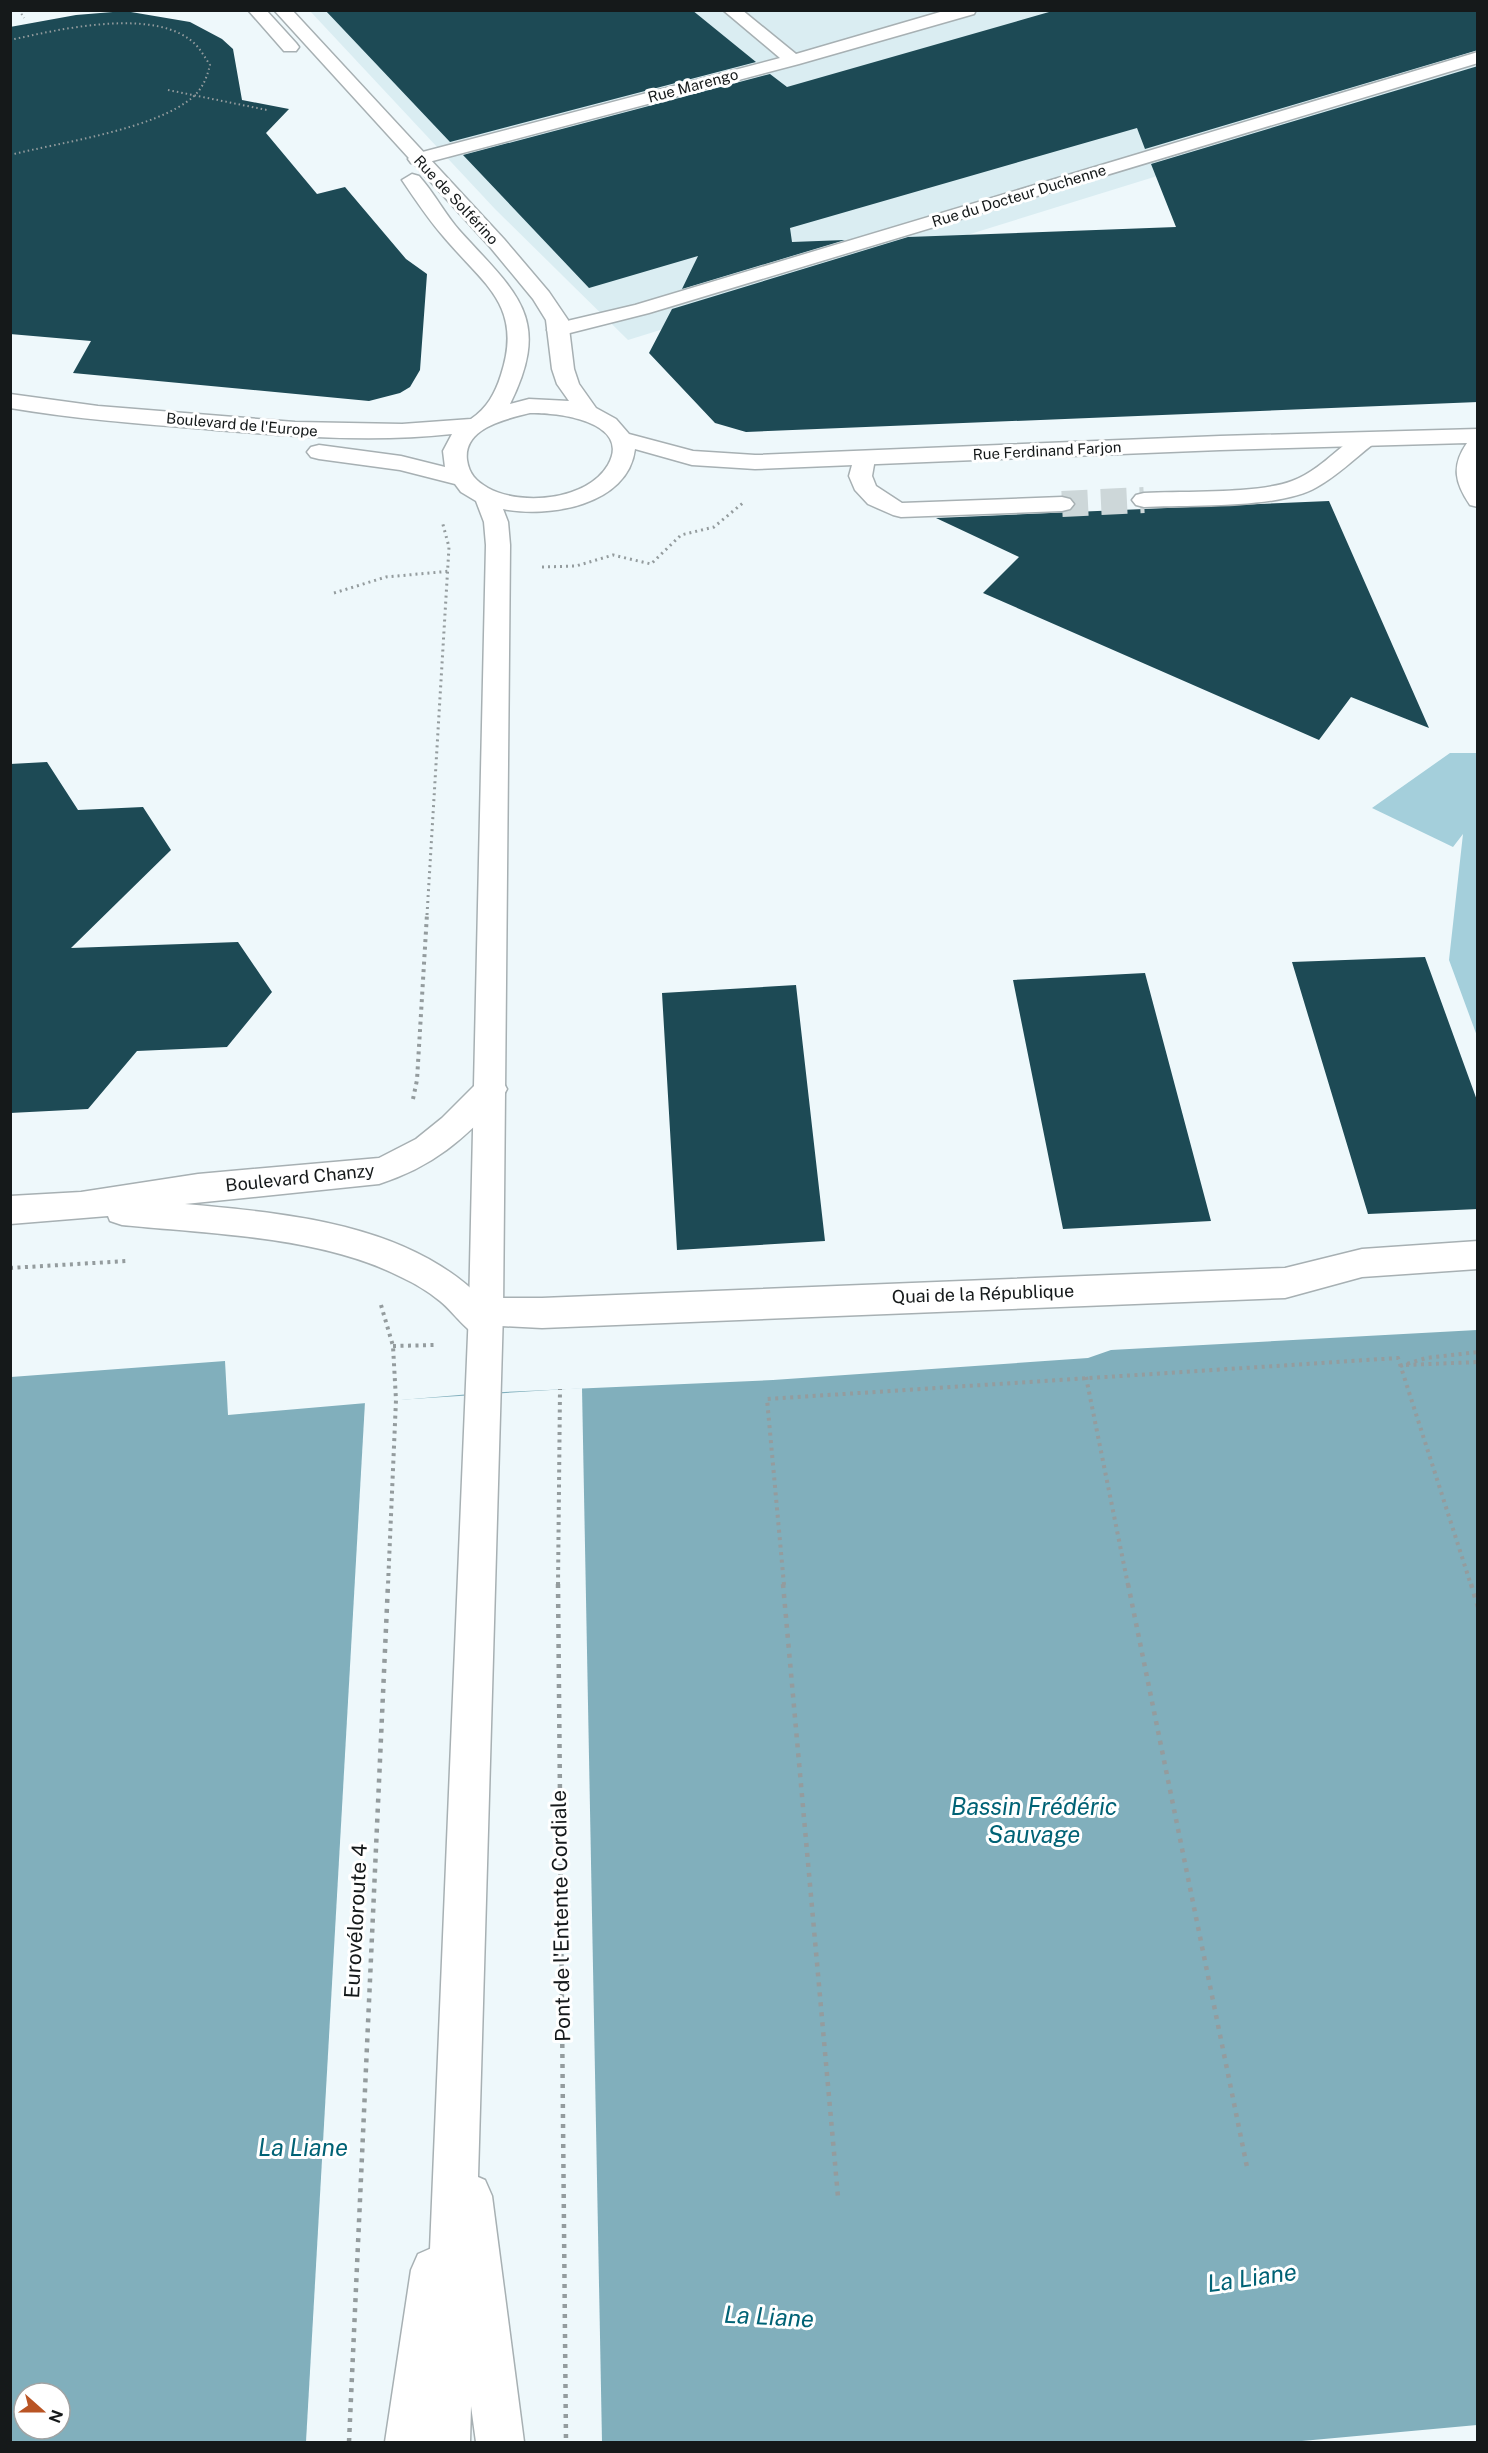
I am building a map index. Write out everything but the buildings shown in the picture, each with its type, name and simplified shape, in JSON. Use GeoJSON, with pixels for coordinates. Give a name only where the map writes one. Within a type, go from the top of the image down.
{"type":"FeatureCollection","features":[{"type":"Feature","properties":{"kind":"main road"},"geometry":{"type":"LineString","coordinates":[[256,10],[302,60]]}},
{"type":"Feature","properties":{"kind":"main road","name":"Rue de Solférino"},"geometry":{"type":"LineString","coordinates":[[282,10],[409,163],[534,286],[552,309],[558,330],[562,369],[572,391],[588,413]]}},
{"type":"Feature","properties":{"kind":"main road"},"geometry":{"type":"LineString","coordinates":[[730,10],[793,60]]}},
{"type":"Feature","properties":{"kind":"main road","name":"Rue Marengo"},"geometry":{"type":"LineString","coordinates":[[409,163],[793,60],[968,10]]}},
{"type":"Feature","properties":{"kind":"main road","name":"Rue du Docteur Duchenne"},"geometry":{"type":"LineString","coordinates":[[558,330],[642,309],[1478,57]]}},
{"type":"Feature","properties":{"kind":"main road","name":"Rue de Solférino"},"geometry":{"type":"LineString","coordinates":[[409,163],[449,231],[502,290],[517,313],[521,336],[514,370],[484,420]]}},
{"type":"Feature","properties":{"kind":"main road","name":"Boulevard de l'Europe"},"geometry":{"type":"LineString","coordinates":[[10,401],[69,410],[323,432],[394,433],[484,420]]}},
{"type":"Feature","properties":{"kind":"main road"},"geometry":{"type":"LineString","coordinates":[[542,405],[588,413],[608,424],[620,438],[622,453],[618,469],[606,483],[587,495],[563,503],[537,506],[510,505],[487,499],[470,489],[458,478],[452,462],[452,454],[459,439],[484,420],[517,408],[542,405]]}},
{"type":"Feature","properties":{"kind":"main road","name":"Boulevard de l'Europe"},"geometry":{"type":"LineString","coordinates":[[10,421],[363,457],[401,462],[458,478]]}},
{"type":"Feature","properties":{"kind":"main road","name":"Rue Ferdinand Farjon"},"geometry":{"type":"LineString","coordinates":[[620,438],[673,454],[710,460],[754,462],[1220,443],[1478,436]]}},
{"type":"Feature","properties":{"kind":"main road"},"geometry":{"type":"LineString","coordinates":[[1144,500],[1265,494],[1297,488],[1310,482],[1364,440]]}},
{"type":"Feature","properties":{"kind":"main road"},"geometry":{"type":"LineString","coordinates":[[1478,444],[1469,454],[1466,474],[1470,487],[1478,500]]}},
{"type":"Feature","properties":{"kind":"main road"},"geometry":{"type":"LineString","coordinates":[[863,459],[861,479],[870,493],[883,504],[901,510],[1062,504]]}},
{"type":"Feature","properties":{"kind":"main road"},"geometry":{"type":"LineString","coordinates":[[446,2442],[486,1318],[491,1089],[498,568],[496,522],[487,499]]}},
{"type":"Feature","properties":{"kind":"main road","name":"Boulevard Chanzy"},"geometry":{"type":"LineString","coordinates":[[10,1210],[81,1206],[198,1188],[340,1177],[396,1166],[435,1145],[491,1089]]}},
{"type":"Feature","properties":{"kind":"main road","name":"Boulevard Chanzy"},"geometry":{"type":"LineString","coordinates":[[81,1206],[268,1227],[319,1236],[384,1254],[447,1287],[486,1318]]}},
{"type":"Feature","properties":{"kind":"main road","name":"Quai de la République"},"geometry":{"type":"LineString","coordinates":[[486,1318],[542,1313],[1285,1283],[1362,1263],[1478,1255]]}},
{"type":"Feature","properties":{"kind":"main road"},"geometry":{"type":"LineString","coordinates":[[409,2442],[456,2111]]}},
{"type":"Feature","properties":{"kind":"main road"},"geometry":{"type":"LineString","coordinates":[[456,2111],[479,2267],[500,2442]]}},
{"type":"Feature","properties":{"kind":"path"},"geometry":{"type":"LineString","coordinates":[[19,10],[24,18]]}},
{"type":"Feature","properties":{"kind":"path"},"geometry":{"type":"LineString","coordinates":[[10,40],[86,25],[131,23],[182,34],[199,45],[210,65],[207,78],[193,96],[173,111],[153,119],[10,155]]}},
{"type":"Feature","properties":{"kind":"path"},"geometry":{"type":"LineString","coordinates":[[168,90],[267,110]]}},
{"type":"Feature","properties":{"kind":"path"},"geometry":{"type":"LineString","coordinates":[[334,593],[386,578],[448,571],[576,566],[613,555],[651,564],[681,535],[714,527],[750,499]]}},
{"type":"Feature","properties":{"kind":"path"},"geometry":{"type":"LineString","coordinates":[[396,1166],[417,1080],[448,571],[447,533],[437,514]]}},
{"type":"Feature","properties":{"kind":"path","name":"Eurovéloroute 4"},"geometry":{"type":"LineString","coordinates":[[349,2442],[396,1400],[393,1346],[381,1311],[384,1254]]}},
{"type":"Feature","properties":{"kind":"path"},"geometry":{"type":"LineString","coordinates":[[10,1268],[139,1261]]}},
{"type":"Feature","properties":{"kind":"path"},"geometry":{"type":"LineString","coordinates":[[1400,1366],[1426,1358],[1478,1352]]}},
{"type":"Feature","properties":{"kind":"path"},"geometry":{"type":"LineString","coordinates":[[838,2197],[767,1399],[1398,1358],[1478,1606]]}},
{"type":"Feature","properties":{"kind":"path"},"geometry":{"type":"LineString","coordinates":[[1400,1366],[1478,1362]]}},
{"type":"Feature","properties":{"kind":"path"},"geometry":{"type":"LineString","coordinates":[[1086,1377],[1247,2167]]}},
{"type":"Feature","properties":{"kind":"path","name":"Pont de l'Entente Cordiale"},"geometry":{"type":"LineString","coordinates":[[560,1389],[557,1533],[566,2442]]}},
{"type":"Feature","properties":{"kind":"shaded area"},"geometry":{"type":"Polygon","coordinates":[[[310,11],[1477,11],[1477,77],[628,340],[495,209],[310,11]]]}},
{"type":"Feature","properties":{"kind":"shaded area"},"geometry":{"type":"Polygon","coordinates":[[[1450,753],[1477,753],[1477,1036],[1449,960],[1463,834],[1453,847],[1372,808],[1450,753]]]}},
{"type":"Feature","properties":{"kind":"water","name":"Bassin Frédéric Sauvage"},"geometry":{"type":"Polygon","coordinates":[[[1477,1330],[1477,2425],[1291,2442],[11,2442],[11,1377],[225,1361],[228,1415],[482,1393],[773,1380],[1088,1358],[1111,1350],[1477,1330]]]}},
{"type":"Feature","properties":{"kind":"pier"},"geometry":{"type":"Polygon","coordinates":[[[582,1388],[602,2442],[306,2442],[365,1402],[582,1388]]]}},
{"type":"Feature","properties":{"kind":"tunnel"},"geometry":{"type":"LineString","coordinates":[[1062,504],[1144,500]]}},
{"type":"Feature","properties":{"kind":"water label","name":"La Liane"},"geometry":{"type":"Point","coordinates":[303,2148]}},
{"type":"Feature","properties":{"kind":"water label","name":"La Liane"},"geometry":{"type":"Point","coordinates":[1252,2278]}},
{"type":"Feature","properties":{"kind":"water label","name":"La Liane"},"geometry":{"type":"Point","coordinates":[769,2317]}}]}
